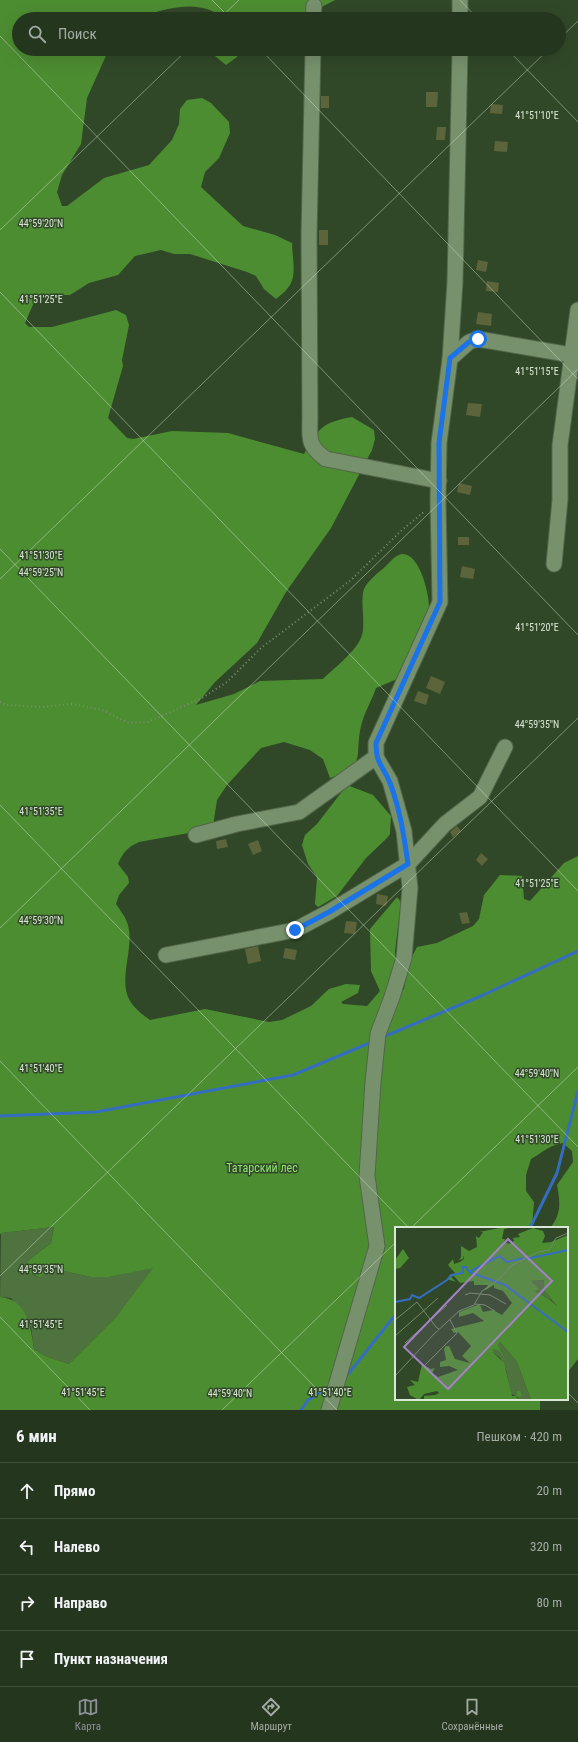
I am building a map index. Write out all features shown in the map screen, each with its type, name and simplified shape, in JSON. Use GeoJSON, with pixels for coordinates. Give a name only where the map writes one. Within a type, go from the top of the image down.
{"type":"FeatureCollection","features":[{"type":"Feature","properties":{"kind":"street"},"geometry":{"type":"LineString","coordinates":[[460,0],[460,12]]}},
{"type":"Feature","properties":{"kind":"street"},"geometry":{"type":"LineString","coordinates":[[313,56],[309,236],[309,438],[314,450],[326,459],[439,481]]}},
{"type":"Feature","properties":{"kind":"street"},"geometry":{"type":"LineString","coordinates":[[329,1410],[377,1246],[367,1176],[372,1082],[378,1034],[392,997],[404,958],[410,888],[404,831],[390,781],[376,757],[376,743],[440,602],[438,500],[439,443],[450,358],[455,282],[460,56]]}},
{"type":"Feature","properties":{"kind":"street"},"geometry":{"type":"LineString","coordinates":[[554,564],[560,500],[560,445],[576,356],[578,310]]}},
{"type":"Feature","properties":{"kind":"street"},"geometry":{"type":"LineString","coordinates":[[450,358],[469,342],[478,339],[576,356]]}},
{"type":"Feature","properties":{"kind":"street"},"geometry":{"type":"LineString","coordinates":[[166,955],[295,930],[329,912],[408,864],[445,824],[480,797],[505,747]]}},
{"type":"Feature","properties":{"kind":"street"},"geometry":{"type":"LineString","coordinates":[[196,835],[237,824],[299,812],[376,757]]}},
{"type":"Feature","properties":{"kind":"path"},"geometry":{"type":"LineString","coordinates":[[0,702],[6,705],[44,708],[72,704],[102,710],[129,723],[148,722],[202,698],[227,682],[261,648],[351,580],[402,530],[438,500]]}},
{"type":"Feature","properties":{"kind":"green space","name":"Татарский лес"},"geometry":{"type":"Polygon","coordinates":[[[0,0],[335,0],[312,12],[214,12],[207,9],[188,6],[157,12],[12,12],[12,56],[106,56],[87,98],[81,144],[62,175],[57,192],[62,206],[67,206],[104,178],[149,165],[172,140],[179,124],[180,109],[187,100],[202,98],[211,103],[229,122],[230,133],[219,158],[205,172],[201,187],[243,226],[275,235],[292,243],[294,268],[292,281],[289,287],[276,299],[264,289],[256,276],[247,272],[190,254],[174,254],[161,250],[135,256],[118,275],[89,283],[70,295],[46,295],[35,300],[25,323],[29,327],[52,327],[116,310],[126,315],[129,325],[122,360],[123,366],[108,418],[127,438],[133,439],[172,431],[228,433],[304,454],[322,428],[327,424],[341,419],[352,417],[374,430],[375,439],[372,450],[331,528],[286,592],[257,643],[215,682],[196,705],[234,694],[260,681],[323,679],[351,653],[360,641],[363,630],[363,591],[365,587],[369,581],[392,559],[399,555],[408,555],[414,560],[422,575],[429,601],[429,607],[411,673],[376,688],[361,726],[357,758],[355,764],[350,769],[342,774],[330,778],[323,759],[310,750],[284,742],[261,748],[227,785],[217,800],[213,826],[200,831],[139,842],[124,853],[118,864],[128,877],[129,883],[119,895],[116,904],[127,922],[129,931],[125,983],[130,1001],[136,1009],[150,1020],[205,1009],[269,1022],[282,1020],[311,1006],[329,989],[346,984],[360,985],[358,993],[341,1002],[343,1004],[367,1006],[380,991],[371,971],[370,929],[397,897],[401,902],[395,951],[397,976],[387,1006],[404,989],[409,962],[417,947],[437,943],[473,926],[479,919],[484,895],[500,875],[522,876],[524,899],[530,901],[564,863],[578,856],[578,1359],[568,1372],[568,1227],[551,1227],[557,1218],[559,1208],[557,1185],[573,1162],[572,1151],[563,1143],[549,1148],[531,1159],[526,1175],[526,1191],[534,1202],[532,1227],[395,1227],[395,1400],[540,1400],[540,1410],[0,1410],[0,1297],[9,1299],[22,1309],[29,1323],[34,1349],[45,1356],[69,1364],[116,1317],[153,1268],[109,1277],[91,1277],[55,1269],[39,1277],[22,1270],[30,1259],[51,1243],[54,1227],[1,1233],[0,1235],[0,0]]]}},
{"type":"Feature","properties":{"kind":"green space"},"geometry":{"type":"Polygon","coordinates":[[[215,56],[237,56],[237,57],[226,65],[215,56]]]}},
{"type":"Feature","properties":{"kind":"green space"},"geometry":{"type":"Polygon","coordinates":[[[347,785],[373,795],[391,816],[390,834],[366,858],[337,896],[318,907],[315,904],[317,877],[308,864],[302,845],[305,835],[317,824],[347,785]]]}},
{"type":"Feature","properties":{"kind":"green space"},"geometry":{"type":"Polygon","coordinates":[[[54,1227],[51,1243],[30,1259],[23,1270],[38,1277],[55,1269],[91,1277],[109,1277],[154,1267],[116,1317],[69,1364],[45,1356],[34,1349],[31,1327],[11,1298],[0,1297],[1,1233],[54,1227]]]}},
{"type":"Feature","properties":{"kind":"building"},"geometry":{"type":"Polygon","coordinates":[[[426,92],[438,92],[437,107],[426,107],[426,92]]]}},
{"type":"Feature","properties":{"kind":"building"},"geometry":{"type":"Polygon","coordinates":[[[321,96],[329,96],[329,108],[321,108],[321,96]]]}},
{"type":"Feature","properties":{"kind":"building"},"geometry":{"type":"Polygon","coordinates":[[[491,104],[503,105],[502,114],[490,113],[491,104]]]}},
{"type":"Feature","properties":{"kind":"building"},"geometry":{"type":"Polygon","coordinates":[[[437,127],[446,127],[445,140],[436,140],[437,127]]]}},
{"type":"Feature","properties":{"kind":"building"},"geometry":{"type":"Polygon","coordinates":[[[495,141],[508,142],[507,152],[494,151],[495,141]]]}},
{"type":"Feature","properties":{"kind":"building"},"geometry":{"type":"Polygon","coordinates":[[[319,230],[328,230],[328,245],[319,245],[319,230]]]}},
{"type":"Feature","properties":{"kind":"building"},"geometry":{"type":"Polygon","coordinates":[[[478,260],[488,262],[486,272],[476,270],[478,260]]]}},
{"type":"Feature","properties":{"kind":"building"},"geometry":{"type":"Polygon","coordinates":[[[487,281],[499,283],[498,292],[486,291],[487,281]]]}},
{"type":"Feature","properties":{"kind":"building"},"geometry":{"type":"Polygon","coordinates":[[[478,312],[492,314],[491,326],[476,324],[478,312]]]}},
{"type":"Feature","properties":{"kind":"building"},"geometry":{"type":"Polygon","coordinates":[[[468,403],[482,404],[480,417],[466,415],[468,403]]]}},
{"type":"Feature","properties":{"kind":"building"},"geometry":{"type":"Polygon","coordinates":[[[459,483],[472,486],[470,495],[457,492],[459,483]]]}},
{"type":"Feature","properties":{"kind":"building"},"geometry":{"type":"Polygon","coordinates":[[[458,537],[469,537],[469,545],[458,545],[458,537]]]}},
{"type":"Feature","properties":{"kind":"building"},"geometry":{"type":"Polygon","coordinates":[[[462,566],[475,569],[473,579],[460,577],[462,566]]]}},
{"type":"Feature","properties":{"kind":"building"},"geometry":{"type":"Polygon","coordinates":[[[431,676],[445,682],[440,694],[426,688],[431,676]]]}},
{"type":"Feature","properties":{"kind":"building"},"geometry":{"type":"Polygon","coordinates":[[[418,691],[429,695],[426,705],[414,701],[418,691]]]}},
{"type":"Feature","properties":{"kind":"building"},"geometry":{"type":"Polygon","coordinates":[[[457,826],[461,831],[453,837],[450,832],[457,826]]]}},
{"type":"Feature","properties":{"kind":"building"},"geometry":{"type":"Polygon","coordinates":[[[226,839],[228,847],[217,849],[216,841],[226,839]]]}},
{"type":"Feature","properties":{"kind":"building"},"geometry":{"type":"Polygon","coordinates":[[[258,840],[262,851],[253,855],[248,844],[258,840]]]}},
{"type":"Feature","properties":{"kind":"building"},"geometry":{"type":"Polygon","coordinates":[[[481,853],[488,859],[482,866],[476,860],[481,853]]]}},
{"type":"Feature","properties":{"kind":"building"},"geometry":{"type":"Polygon","coordinates":[[[377,894],[388,896],[386,906],[376,904],[377,894]]]}},
{"type":"Feature","properties":{"kind":"building"},"geometry":{"type":"Polygon","coordinates":[[[467,912],[470,923],[462,924],[459,913],[467,912]]]}},
{"type":"Feature","properties":{"kind":"building"},"geometry":{"type":"Polygon","coordinates":[[[346,921],[357,922],[355,934],[344,933],[346,921]]]}},
{"type":"Feature","properties":{"kind":"building"},"geometry":{"type":"Polygon","coordinates":[[[258,946],[261,961],[248,964],[245,949],[258,946]]]}},
{"type":"Feature","properties":{"kind":"building"},"geometry":{"type":"Polygon","coordinates":[[[285,948],[297,950],[295,960],[283,958],[285,948]]]}},
{"type":"Feature","properties":{"kind":"waterway"},"geometry":{"type":"LineString","coordinates":[[383,1037],[481,996],[578,951]]}},
{"type":"Feature","properties":{"kind":"waterway"},"geometry":{"type":"LineString","coordinates":[[0,1116],[96,1112],[293,1075],[372,1042]]}},
{"type":"Feature","properties":{"kind":"waterway"},"geometry":{"type":"LineString","coordinates":[[530,1227],[557,1173],[578,1091]]}},
{"type":"Feature","properties":{"kind":"waterway"},"geometry":{"type":"LineString","coordinates":[[345,1376],[395,1315]]}},
{"type":"Feature","properties":{"kind":"waterway"},"geometry":{"type":"LineString","coordinates":[[301,1410],[308,1400],[330,1386]]}},
{"type":"Feature","properties":{"kind":"route"},"geometry":{"type":"LineString","coordinates":[[295,930],[329,912],[408,864],[404,831],[390,781],[376,757],[376,743],[440,602],[438,500],[439,443],[450,358],[469,342],[478,339]]}}]}
